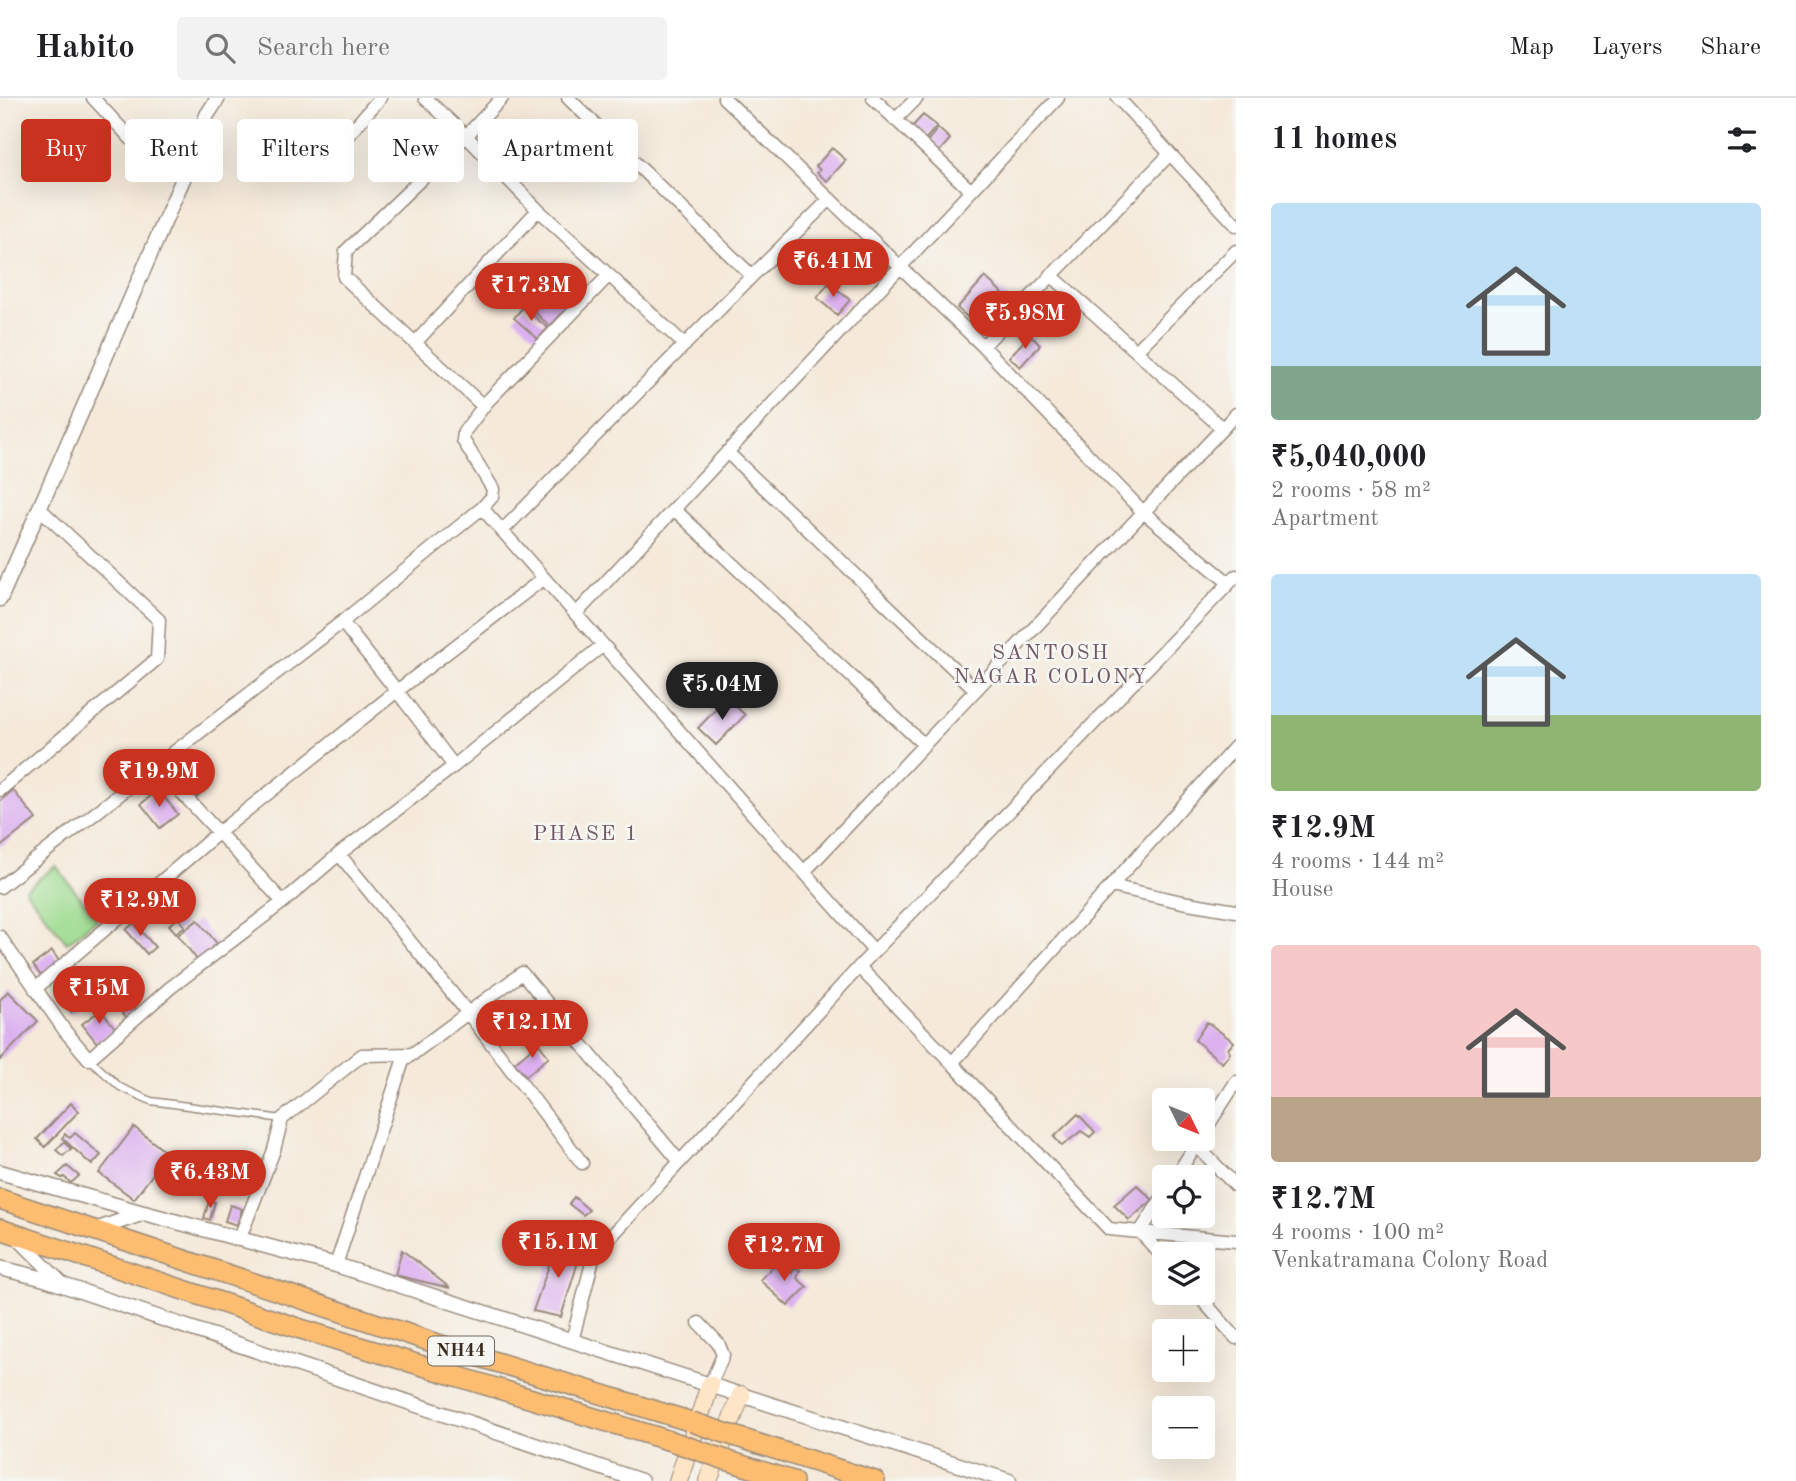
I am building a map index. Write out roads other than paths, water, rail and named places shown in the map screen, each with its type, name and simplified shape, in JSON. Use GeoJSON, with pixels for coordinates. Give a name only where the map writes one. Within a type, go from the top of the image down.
{"type":"FeatureCollection","features":[{"type":"Feature","properties":{"kind":"highway","name":"NH44"},"geometry":{"type":"LineString","coordinates":[[0,1199],[444,1346],[875,1481]]}},
{"type":"Feature","properties":{"kind":"highway","name":"NH44"},"geometry":{"type":"LineString","coordinates":[[6,1231],[301,1329],[793,1481]]}},
{"type":"Feature","properties":{"kind":"main road"},"geometry":{"type":"LineString","coordinates":[[678,1481],[710,1385]]}},
{"type":"Feature","properties":{"kind":"main road"},"geometry":{"type":"LineString","coordinates":[[708,1481],[741,1395]]}},
{"type":"Feature","properties":{"kind":"street"},"geometry":{"type":"LineString","coordinates":[[93,98],[125,132]]}},
{"type":"Feature","properties":{"kind":"street"},"geometry":{"type":"LineString","coordinates":[[206,119],[218,98]]}},
{"type":"Feature","properties":{"kind":"street"},"geometry":{"type":"LineString","coordinates":[[354,128],[380,98]]}},
{"type":"Feature","properties":{"kind":"street"},"geometry":{"type":"LineString","coordinates":[[425,98],[538,210],[685,345]]}},
{"type":"Feature","properties":{"kind":"street"},"geometry":{"type":"LineString","coordinates":[[486,403],[483,406],[344,277],[346,251],[502,98]]}},
{"type":"Feature","properties":{"kind":"street"},"geometry":{"type":"LineString","coordinates":[[568,98],[752,276]]}},
{"type":"Feature","properties":{"kind":"street"},"geometry":{"type":"LineString","coordinates":[[572,1341],[594,1255],[874,951],[1232,580],[1142,511],[983,346],[724,98]]}},
{"type":"Feature","properties":{"kind":"street"},"geometry":{"type":"LineString","coordinates":[[873,98],[971,191]]}},
{"type":"Feature","properties":{"kind":"street"},"geometry":{"type":"LineString","coordinates":[[895,120],[917,98]]}},
{"type":"Feature","properties":{"kind":"street"},"geometry":{"type":"LineString","coordinates":[[576,614],[1058,98]]}},
{"type":"Feature","properties":{"kind":"street"},"geometry":{"type":"LineString","coordinates":[[1118,98],[1236,225]]}},
{"type":"Feature","properties":{"kind":"street"},"geometry":{"type":"LineString","coordinates":[[983,346],[1170,154]]}},
{"type":"Feature","properties":{"kind":"street"},"geometry":{"type":"LineString","coordinates":[[0,599],[182,182]]}},
{"type":"Feature","properties":{"kind":"street"},"geometry":{"type":"LineString","coordinates":[[502,531],[830,199]]}},
{"type":"Feature","properties":{"kind":"street"},"geometry":{"type":"LineString","coordinates":[[415,343],[538,210]]}},
{"type":"Feature","properties":{"kind":"street"},"geometry":{"type":"LineString","coordinates":[[1136,351],[1236,251]]}},
{"type":"Feature","properties":{"kind":"street"},"geometry":{"type":"LineString","coordinates":[[0,887],[342,622],[482,508],[492,497],[493,489],[463,440],[464,432],[486,403],[609,275]]}},
{"type":"Feature","properties":{"kind":"street"},"geometry":{"type":"LineString","coordinates":[[1051,275],[1222,429]]}},
{"type":"Feature","properties":{"kind":"street"},"geometry":{"type":"LineString","coordinates":[[804,872],[1236,414]]}},
{"type":"Feature","properties":{"kind":"street"},"geometry":{"type":"LineString","coordinates":[[727,452],[976,690]]}},
{"type":"Feature","properties":{"kind":"street"},"geometry":{"type":"LineString","coordinates":[[482,508],[874,951]]}},
{"type":"Feature","properties":{"kind":"street"},"geometry":{"type":"LineString","coordinates":[[0,790],[158,659],[159,620],[40,509]]}},
{"type":"Feature","properties":{"kind":"street"},"geometry":{"type":"LineString","coordinates":[[674,509],[924,745]]}},
{"type":"Feature","properties":{"kind":"street"},"geometry":{"type":"LineString","coordinates":[[35,989],[218,833],[544,578]]}},
{"type":"Feature","properties":{"kind":"street"},"geometry":{"type":"LineString","coordinates":[[342,622],[454,766]]}},
{"type":"Feature","properties":{"kind":"street"},"geometry":{"type":"LineString","coordinates":[[0,937],[65,1031],[89,1059],[170,988],[283,902],[339,854],[454,766],[603,645]]}},
{"type":"Feature","properties":{"kind":"street"},"geometry":{"type":"LineString","coordinates":[[952,1063],[1236,746]]}},
{"type":"Feature","properties":{"kind":"street"},"geometry":{"type":"LineString","coordinates":[[156,765],[283,902]]}},
{"type":"Feature","properties":{"kind":"street"},"geometry":{"type":"LineString","coordinates":[[339,854],[468,1013],[582,1163]]}},
{"type":"Feature","properties":{"kind":"street"},"geometry":{"type":"LineString","coordinates":[[1111,886],[1236,911]]}},
{"type":"Feature","properties":{"kind":"street"},"geometry":{"type":"LineString","coordinates":[[859,967],[1109,1229],[1236,1241]]}},
{"type":"Feature","properties":{"kind":"street"},"geometry":{"type":"LineString","coordinates":[[336,1265],[403,1061],[522,974],[680,1162]]}},
{"type":"Feature","properties":{"kind":"street"},"geometry":{"type":"LineString","coordinates":[[239,1240],[274,1150],[282,1119],[362,1055],[413,1054]]}},
{"type":"Feature","properties":{"kind":"street"},"geometry":{"type":"LineString","coordinates":[[1215,1115],[1236,1082]]}},
{"type":"Feature","properties":{"kind":"street"},"geometry":{"type":"LineString","coordinates":[[1209,1152],[1236,1186]]}},
{"type":"Feature","properties":{"kind":"street"},"geometry":{"type":"LineString","coordinates":[[0,1172],[336,1265],[1009,1481]]}},
{"type":"Feature","properties":{"kind":"street"},"geometry":{"type":"LineString","coordinates":[[95,1230],[144,1213]]}},
{"type":"Feature","properties":{"kind":"street"},"geometry":{"type":"LineString","coordinates":[[1140,1232],[1152,1214]]}},
{"type":"Feature","properties":{"kind":"street"},"geometry":{"type":"LineString","coordinates":[[6,1231],[65,1286]]}},
{"type":"Feature","properties":{"kind":"street"},"geometry":{"type":"LineString","coordinates":[[1140,1232],[1152,1245]]}},
{"type":"Feature","properties":{"kind":"street"},"geometry":{"type":"LineString","coordinates":[[0,1268],[65,1286],[640,1481]]}},
{"type":"Feature","properties":{"kind":"street"},"geometry":{"type":"LineString","coordinates":[[1207,1305],[1236,1338]]}},
{"type":"Feature","properties":{"kind":"street"},"geometry":{"type":"LineString","coordinates":[[699,1322],[718,1343],[723,1355],[710,1385]]}},
{"type":"Feature","properties":{"kind":"lane"},"geometry":{"type":"LineString","coordinates":[[89,1059],[120,1087],[151,1101],[282,1119]]}},
{"type":"Feature","properties":{"kind":"district","name":"SANTOSH NAGAR COLONY"},"geometry":{"type":"Point","coordinates":[1051,665]}},
{"type":"Feature","properties":{"kind":"district","name":"PHASE 1"},"geometry":{"type":"Point","coordinates":[586,834]}}]}
